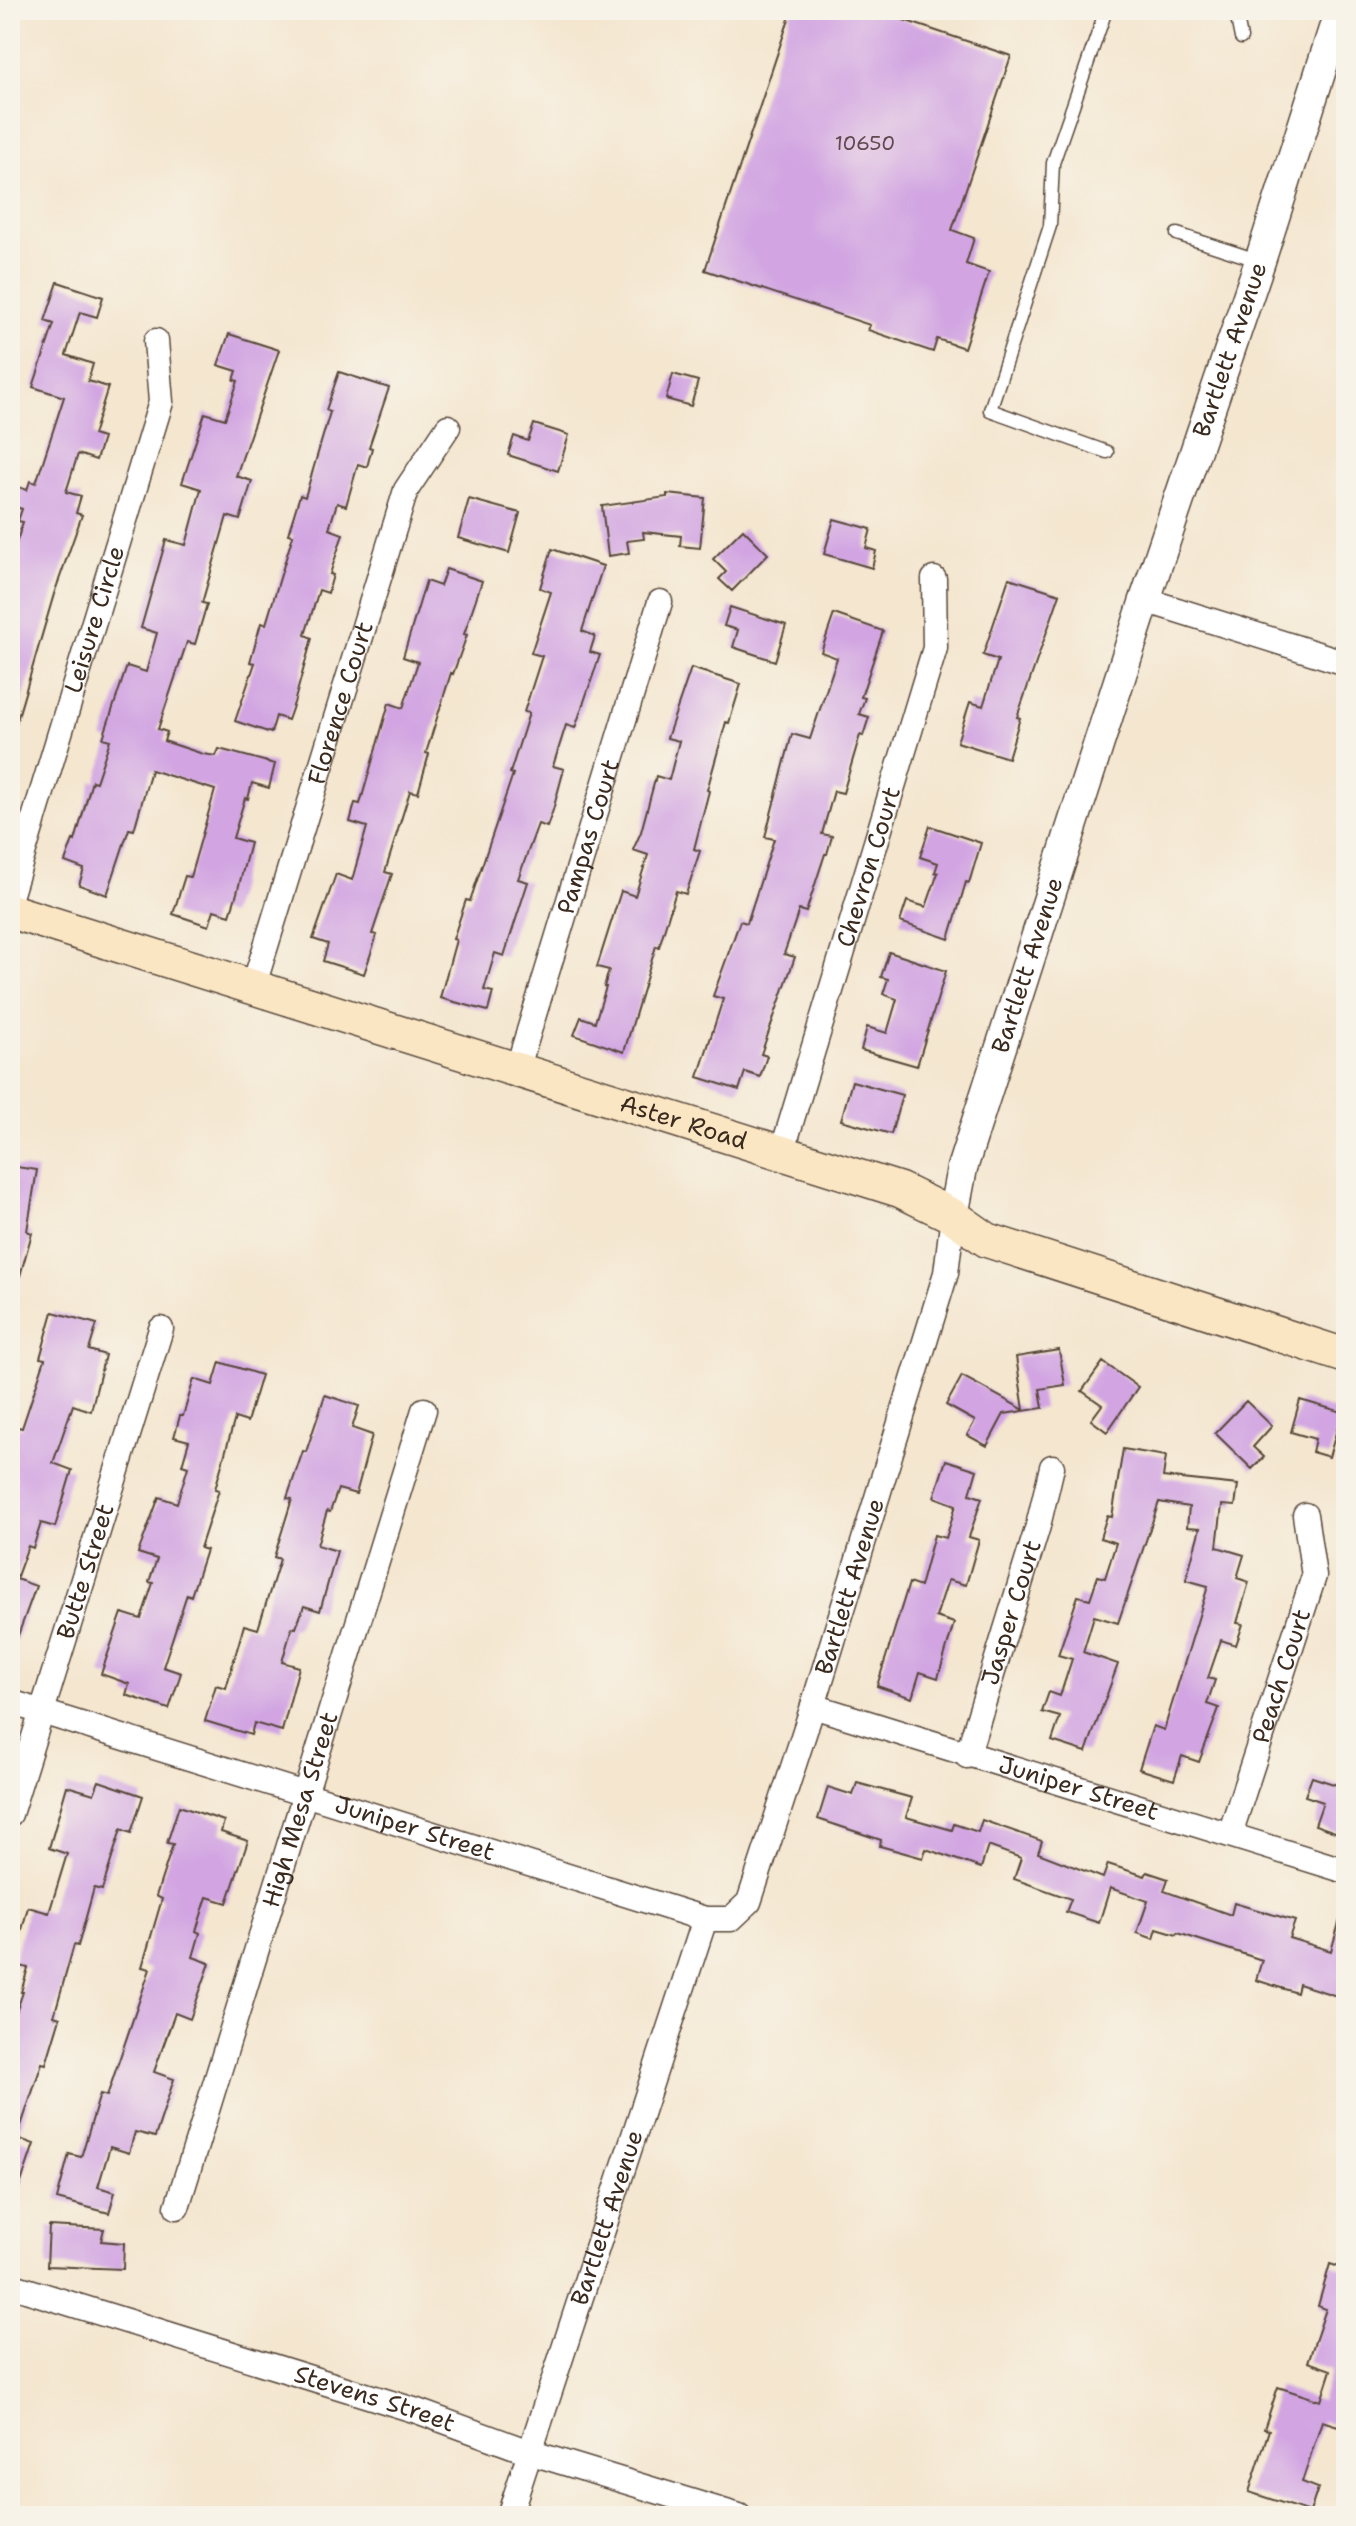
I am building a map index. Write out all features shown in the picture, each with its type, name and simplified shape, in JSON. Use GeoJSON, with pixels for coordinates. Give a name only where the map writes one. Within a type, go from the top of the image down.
{"type":"FeatureCollection","features":[{"type":"Feature","properties":{"kind":"main road","name":"Aster Road"},"geometry":{"type":"LineString","coordinates":[[10,911],[900,1190],[953,1216],[987,1240],[1346,1356]]}},
{"type":"Feature","properties":{"kind":"street","name":"Bartlett Avenue"},"geometry":{"type":"LineString","coordinates":[[731,1919],[749,1902],[813,1706],[946,1273],[962,1168],[1340,10]]}},
{"type":"Feature","properties":{"kind":"street","name":"Leisure Circle"},"geometry":{"type":"LineString","coordinates":[[10,897],[161,402],[156,341]]}},
{"type":"Feature","properties":{"kind":"street","name":"Florence Court"},"geometry":{"type":"LineString","coordinates":[[253,988],[406,490],[448,427]]}},
{"type":"Feature","properties":{"kind":"street","name":"Chevron Court"},"geometry":{"type":"LineString","coordinates":[[782,1152],[935,648],[934,579]]}},
{"type":"Feature","properties":{"kind":"street"},"geometry":{"type":"LineString","coordinates":[[1145,600],[1346,663]]}},
{"type":"Feature","properties":{"kind":"street","name":"Pampas Court"},"geometry":{"type":"LineString","coordinates":[[517,1070],[660,602]]}},
{"type":"Feature","properties":{"kind":"street","name":"Butte Street"},"geometry":{"type":"LineString","coordinates":[[10,1814],[161,1329]]}},
{"type":"Feature","properties":{"kind":"street","name":"High Mesa Street"},"geometry":{"type":"LineString","coordinates":[[177,2207],[424,1410]]}},
{"type":"Feature","properties":{"kind":"street","name":"Jasper Court"},"geometry":{"type":"LineString","coordinates":[[967,1756],[1038,1526],[1052,1467]]}},
{"type":"Feature","properties":{"kind":"street","name":"Peach Court"},"geometry":{"type":"LineString","coordinates":[[1230,1834],[1314,1576],[1305,1515]]}},
{"type":"Feature","properties":{"kind":"street","name":"Juniper Street"},"geometry":{"type":"LineString","coordinates":[[10,1702],[705,1919],[731,1919]]}},
{"type":"Feature","properties":{"kind":"street","name":"Juniper Street"},"geometry":{"type":"LineString","coordinates":[[813,1706],[1346,1871]]}},
{"type":"Feature","properties":{"kind":"street","name":"Bartlett Avenue"},"geometry":{"type":"LineString","coordinates":[[509,2516],[705,1919]]}},
{"type":"Feature","properties":{"kind":"street","name":"Stevens Street"},"geometry":{"type":"LineString","coordinates":[[10,2285],[417,2411],[529,2452],[739,2516]]}},
{"type":"Feature","properties":{"kind":"lane"},"geometry":{"type":"LineString","coordinates":[[1106,10],[1053,163],[1050,226],[990,410],[1107,452]]}},
{"type":"Feature","properties":{"kind":"lane"},"geometry":{"type":"LineString","coordinates":[[1223,10],[1237,18],[1241,38]]}},
{"type":"Feature","properties":{"kind":"lane"},"geometry":{"type":"LineString","coordinates":[[1177,234],[1260,261]]}},
{"type":"Feature","properties":{"kind":"building"},"geometry":{"type":"Polygon","coordinates":[[[792,10],[874,10],[1011,56],[952,230],[974,238],[966,264],[989,272],[964,348],[937,339],[933,352],[868,330],[870,325],[705,270],[792,10]]]}},
{"type":"Feature","properties":{"kind":"building"},"geometry":{"type":"Polygon","coordinates":[[[58,282],[103,297],[97,317],[80,312],[66,355],[93,364],[88,381],[108,387],[93,435],[103,438],[96,460],[78,454],[66,492],[81,496],[76,513],[82,515],[54,594],[15,727],[10,726],[10,563],[23,522],[18,521],[22,509],[10,505],[16,486],[27,490],[30,481],[36,483],[64,397],[33,387],[54,324],[45,321],[58,282]]]}},
{"type":"Feature","properties":{"kind":"building"},"geometry":{"type":"Polygon","coordinates":[[[229,334],[279,350],[236,476],[252,481],[240,520],[227,516],[202,603],[207,604],[195,644],[187,642],[158,729],[167,732],[164,741],[203,754],[216,756],[219,749],[275,764],[269,788],[252,783],[233,838],[250,843],[230,915],[214,910],[209,926],[173,914],[185,876],[190,877],[215,790],[151,770],[134,830],[129,829],[107,895],[79,885],[84,869],[65,862],[75,841],[92,781],[96,782],[110,740],[103,738],[127,666],[146,672],[157,633],[141,628],[166,540],[186,545],[201,489],[182,483],[205,413],[225,419],[238,381],[234,380],[237,371],[218,365],[229,334]]]}},
{"type":"Feature","properties":{"kind":"building"},"geometry":{"type":"Polygon","coordinates":[[[339,372],[389,388],[369,447],[372,448],[367,467],[358,464],[346,506],[337,503],[329,529],[343,534],[330,574],[333,575],[328,593],[319,590],[305,635],[312,638],[294,703],[288,720],[276,716],[271,733],[235,721],[255,663],[250,662],[261,623],[266,624],[293,535],[288,534],[300,495],[305,497],[330,412],[326,410],[339,372]]]}},
{"type":"Feature","properties":{"kind":"building"},"geometry":{"type":"Polygon","coordinates":[[[673,374],[698,381],[691,406],[666,399],[673,374]]]}},
{"type":"Feature","properties":{"kind":"building"},"geometry":{"type":"Polygon","coordinates":[[[534,424],[569,435],[558,471],[508,455],[514,436],[528,441],[534,424]]]}},
{"type":"Feature","properties":{"kind":"building"},"geometry":{"type":"Polygon","coordinates":[[[667,494],[705,498],[700,548],[680,546],[681,536],[643,532],[644,539],[627,541],[629,553],[608,556],[602,506],[667,497],[667,494]]]}},
{"type":"Feature","properties":{"kind":"building"},"geometry":{"type":"Polygon","coordinates":[[[469,499],[520,513],[509,553],[458,538],[469,499]]]}},
{"type":"Feature","properties":{"kind":"building"},"geometry":{"type":"Polygon","coordinates":[[[834,519],[871,529],[866,548],[876,551],[872,568],[824,554],[834,519]]]}},
{"type":"Feature","properties":{"kind":"building"},"geometry":{"type":"Polygon","coordinates":[[[743,529],[768,554],[732,591],[719,579],[726,572],[713,559],[743,529]]]}},
{"type":"Feature","properties":{"kind":"building"},"geometry":{"type":"Polygon","coordinates":[[[552,549],[603,566],[582,631],[595,636],[590,652],[600,655],[575,728],[566,725],[553,766],[564,769],[547,827],[538,824],[518,879],[528,882],[504,956],[495,953],[484,990],[493,992],[488,1011],[440,998],[456,940],[453,939],[466,900],[470,901],[513,774],[510,773],[529,713],[524,712],[542,656],[531,653],[551,592],[540,588],[552,549]]]}},
{"type":"Feature","properties":{"kind":"building"},"geometry":{"type":"Polygon","coordinates":[[[446,569],[482,581],[464,634],[467,635],[451,673],[426,753],[429,754],[418,793],[410,791],[385,872],[392,874],[372,934],[377,935],[364,974],[323,961],[328,944],[313,939],[336,874],[352,880],[367,827],[350,822],[355,803],[360,804],[389,703],[403,708],[418,662],[403,657],[426,581],[440,586],[446,569]]]}},
{"type":"Feature","properties":{"kind":"building"},"geometry":{"type":"Polygon","coordinates":[[[1009,578],[1060,594],[1017,717],[1020,718],[1008,758],[957,742],[970,702],[983,706],[998,660],[983,655],[1009,578]]]}},
{"type":"Feature","properties":{"kind":"building"},"geometry":{"type":"Polygon","coordinates":[[[730,607],[786,625],[775,661],[733,647],[738,630],[724,626],[730,607]]]}},
{"type":"Feature","properties":{"kind":"building"},"geometry":{"type":"Polygon","coordinates":[[[834,614],[883,631],[861,697],[865,698],[859,714],[869,717],[863,736],[860,735],[843,793],[834,791],[822,834],[832,836],[827,854],[806,912],[799,910],[784,954],[795,957],[761,1054],[767,1056],[760,1077],[745,1072],[739,1090],[698,1077],[723,999],[713,996],[740,921],[747,923],[774,839],[765,837],[792,734],[810,739],[837,658],[821,652],[834,614]]]}},
{"type":"Feature","properties":{"kind":"building"},"geometry":{"type":"Polygon","coordinates":[[[691,668],[741,684],[729,723],[726,722],[707,790],[694,849],[700,851],[686,894],[676,891],[624,1052],[574,1035],[581,1017],[595,1022],[609,970],[597,967],[621,891],[635,896],[648,855],[633,850],[656,776],[669,780],[679,741],[667,738],[691,668]]]}},
{"type":"Feature","properties":{"kind":"building"},"geometry":{"type":"Polygon","coordinates":[[[930,826],[981,843],[949,939],[900,922],[907,901],[926,907],[938,873],[935,872],[938,863],[920,857],[930,826]]]}},
{"type":"Feature","properties":{"kind":"building"},"geometry":{"type":"Polygon","coordinates":[[[889,952],[946,971],[917,1066],[861,1050],[867,1027],[887,1033],[897,999],[883,994],[888,979],[881,977],[889,952]]]}},
{"type":"Feature","properties":{"kind":"building"},"geometry":{"type":"Polygon","coordinates":[[[852,1081],[902,1095],[891,1134],[841,1120],[852,1081]]]}},
{"type":"Feature","properties":{"kind":"building"},"geometry":{"type":"Polygon","coordinates":[[[10,1166],[37,1170],[27,1231],[32,1233],[20,1276],[10,1275],[10,1166]]]}},
{"type":"Feature","properties":{"kind":"building"},"geometry":{"type":"Polygon","coordinates":[[[53,1312],[97,1324],[89,1350],[105,1355],[91,1411],[73,1405],[53,1463],[72,1470],[55,1527],[41,1523],[33,1548],[28,1546],[16,1579],[36,1586],[10,1652],[10,1496],[16,1477],[10,1475],[10,1450],[18,1427],[22,1428],[45,1359],[40,1358],[53,1312]]]}},
{"type":"Feature","properties":{"kind":"building"},"geometry":{"type":"Polygon","coordinates":[[[1059,1350],[1065,1385],[1040,1389],[1043,1408],[1004,1414],[987,1446],[967,1435],[975,1421],[946,1405],[962,1376],[1024,1410],[1016,1357],[1059,1350]]]}},
{"type":"Feature","properties":{"kind":"building"},"geometry":{"type":"Polygon","coordinates":[[[220,1362],[261,1375],[247,1422],[235,1418],[215,1489],[219,1490],[200,1548],[206,1550],[191,1596],[187,1594],[163,1667],[181,1673],[169,1709],[126,1695],[129,1684],[101,1674],[122,1613],[141,1619],[153,1583],[149,1582],[157,1559],[138,1553],[159,1497],[177,1503],[188,1467],[182,1465],[189,1441],[174,1437],[194,1379],[213,1385],[220,1362]]]}},
{"type":"Feature","properties":{"kind":"building"},"geometry":{"type":"Polygon","coordinates":[[[1103,1362],[1138,1387],[1107,1432],[1091,1420],[1102,1405],[1082,1391],[1103,1362]]]}},
{"type":"Feature","properties":{"kind":"building"},"geometry":{"type":"Polygon","coordinates":[[[325,1395],[359,1406],[352,1428],[372,1435],[356,1494],[338,1489],[330,1512],[327,1511],[317,1545],[337,1551],[320,1611],[304,1606],[296,1628],[292,1627],[282,1662],[299,1667],[282,1731],[254,1723],[251,1735],[205,1721],[216,1685],[226,1688],[244,1625],[258,1629],[280,1559],[274,1557],[292,1499],[287,1498],[325,1395]]]}},
{"type":"Feature","properties":{"kind":"building"},"geometry":{"type":"Polygon","coordinates":[[[1300,1400],[1342,1412],[1329,1457],[1312,1452],[1315,1439],[1291,1432],[1300,1400]]]}},
{"type":"Feature","properties":{"kind":"building"},"geometry":{"type":"Polygon","coordinates":[[[1246,1401],[1272,1426],[1253,1447],[1264,1457],[1252,1469],[1215,1433],[1246,1401]]]}},
{"type":"Feature","properties":{"kind":"building"},"geometry":{"type":"Polygon","coordinates":[[[1123,1449],[1166,1456],[1163,1477],[1238,1485],[1235,1506],[1222,1505],[1217,1547],[1244,1555],[1237,1578],[1249,1582],[1237,1623],[1243,1624],[1236,1645],[1221,1640],[1208,1678],[1215,1680],[1207,1704],[1219,1708],[1199,1762],[1182,1756],[1174,1780],[1139,1769],[1153,1726],[1164,1730],[1208,1586],[1186,1580],[1200,1528],[1187,1527],[1189,1507],[1159,1502],[1118,1623],[1094,1616],[1083,1652],[1118,1664],[1086,1752],[1052,1741],[1060,1717],[1042,1712],[1049,1692],[1060,1696],[1072,1659],[1058,1655],[1078,1596],[1090,1599],[1098,1576],[1105,1578],[1116,1543],[1100,1538],[1107,1516],[1112,1517],[1123,1449]]]}},
{"type":"Feature","properties":{"kind":"building"},"geometry":{"type":"Polygon","coordinates":[[[946,1460],[977,1470],[970,1494],[982,1498],[969,1537],[979,1540],[966,1585],[948,1580],[936,1617],[954,1623],[938,1678],[920,1672],[912,1698],[877,1686],[909,1583],[920,1587],[934,1535],[946,1538],[956,1505],[934,1497],[946,1460]]]}},
{"type":"Feature","properties":{"kind":"building"},"geometry":{"type":"Polygon","coordinates":[[[1312,1777],[1346,1788],[1346,1836],[1315,1825],[1323,1802],[1305,1796],[1312,1777]]]}},
{"type":"Feature","properties":{"kind":"building"},"geometry":{"type":"Polygon","coordinates":[[[99,1781],[143,1796],[131,1833],[121,1829],[102,1890],[94,1888],[78,1946],[74,1945],[54,2016],[60,2018],[17,2138],[34,2144],[13,2206],[10,2205],[10,2030],[28,1968],[13,1964],[28,1907],[49,1913],[67,1854],[49,1848],[67,1786],[94,1794],[99,1781]]]}},
{"type":"Feature","properties":{"kind":"building"},"geometry":{"type":"Polygon","coordinates":[[[857,1783],[912,1798],[906,1817],[952,1830],[954,1824],[978,1832],[982,1820],[1042,1841],[1038,1853],[1103,1878],[1108,1864],[1145,1876],[1147,1872],[1168,1879],[1164,1891],[1231,1915],[1234,1903],[1295,1921],[1289,1938],[1331,1951],[1341,1916],[1346,1916],[1346,1986],[1343,1985],[1340,1997],[1299,1984],[1297,1993],[1256,1980],[1262,1960],[1178,1933],[1157,1929],[1154,1939],[1137,1933],[1148,1901],[1110,1888],[1099,1923],[1066,1912],[1071,1899],[1014,1879],[1021,1858],[988,1846],[981,1868],[926,1849],[923,1858],[880,1846],[881,1840],[818,1819],[828,1787],[853,1795],[857,1783]]]}},
{"type":"Feature","properties":{"kind":"building"},"geometry":{"type":"Polygon","coordinates":[[[179,1806],[224,1821],[221,1832],[248,1841],[227,1903],[207,1897],[196,1931],[200,1933],[193,1957],[210,1963],[190,2019],[175,2013],[154,2072],[174,2079],[155,2137],[135,2132],[129,2153],[110,2147],[98,2187],[115,2192],[109,2213],[57,2199],[69,2154],[81,2157],[100,2094],[107,2096],[150,1969],[142,1967],[162,1899],[156,1896],[173,1844],[167,1843],[179,1806]]]}},
{"type":"Feature","properties":{"kind":"building"},"geometry":{"type":"Polygon","coordinates":[[[49,2226],[104,2229],[101,2241],[124,2243],[123,2269],[47,2266],[49,2226]]]}},
{"type":"Feature","properties":{"kind":"building"},"geometry":{"type":"Polygon","coordinates":[[[1330,2264],[1346,2269],[1346,2403],[1338,2426],[1322,2421],[1314,2445],[1302,2482],[1318,2488],[1310,2512],[1249,2492],[1269,2430],[1264,2429],[1278,2387],[1321,2401],[1331,2370],[1308,2362],[1326,2309],[1318,2306],[1330,2264]]]}}]}
